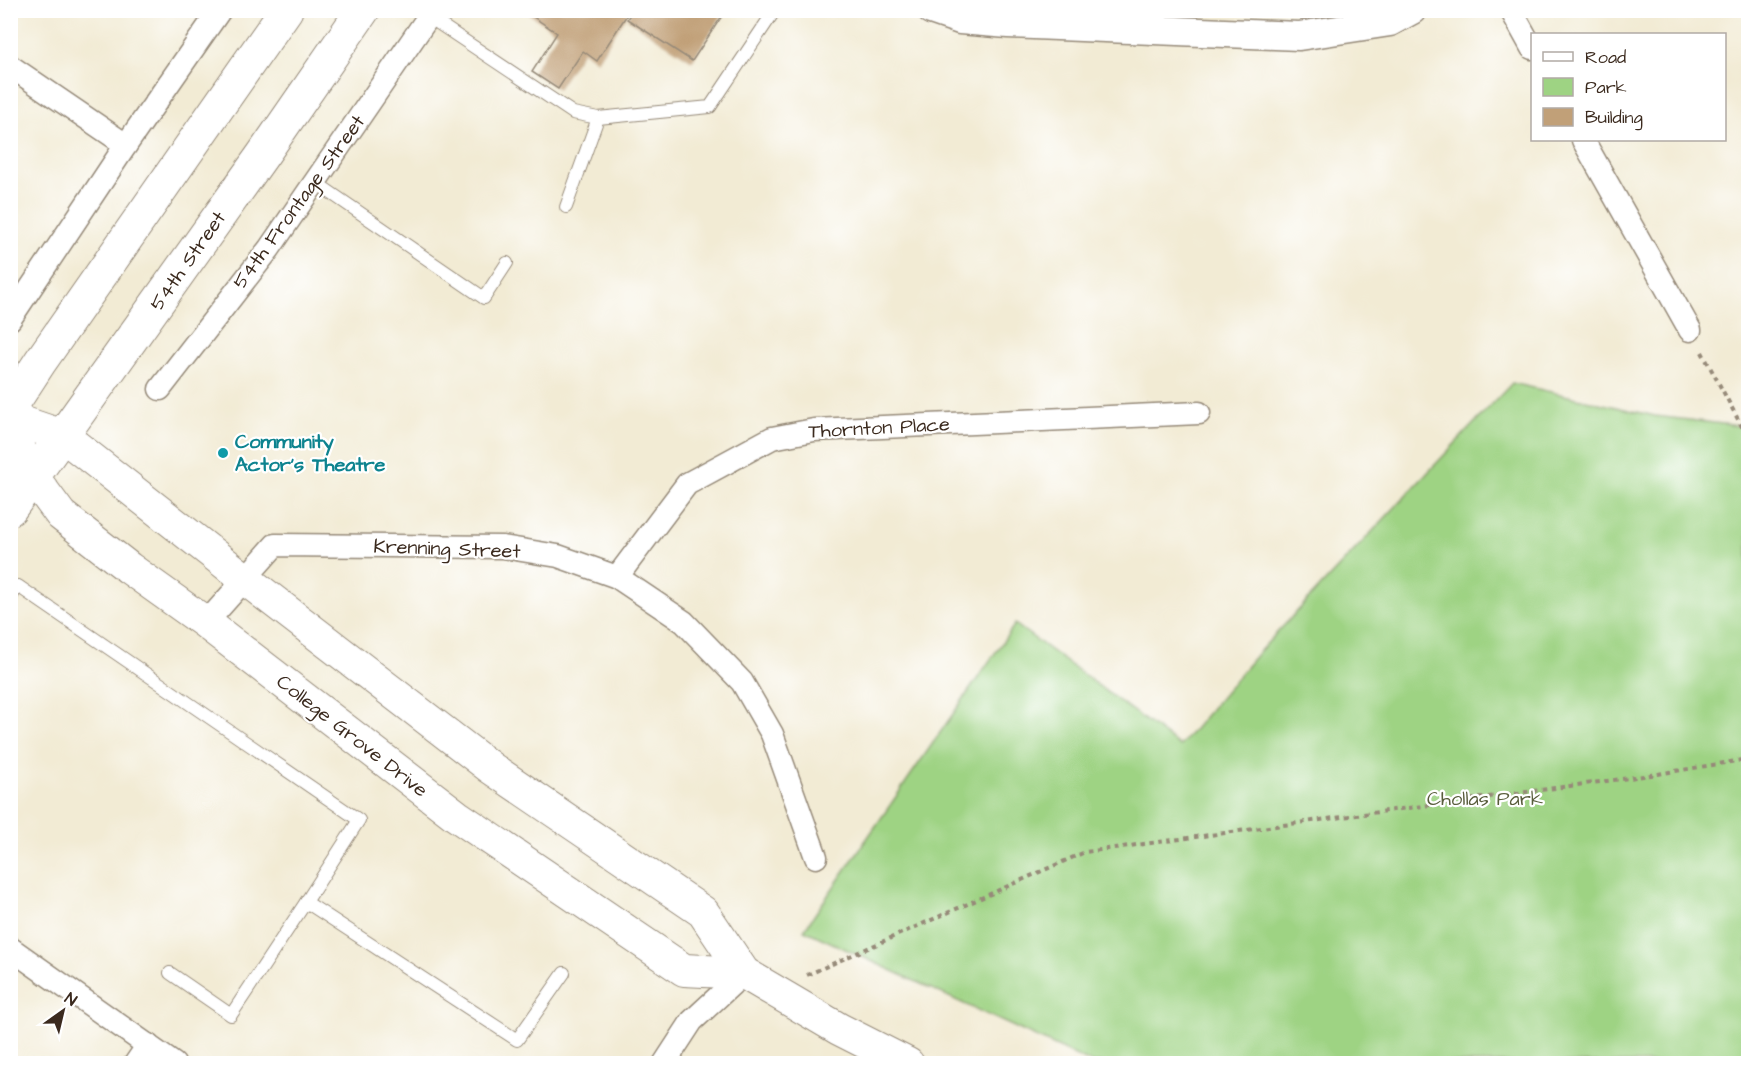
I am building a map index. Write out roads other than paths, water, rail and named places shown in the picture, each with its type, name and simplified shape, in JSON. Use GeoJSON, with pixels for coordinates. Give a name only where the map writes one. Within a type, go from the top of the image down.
{"type":"FeatureCollection","features":[{"type":"Feature","properties":{"kind":"main road"},"geometry":{"type":"LineString","coordinates":[[10,408],[286,10]]}},
{"type":"Feature","properties":{"kind":"main road","name":"54th Street"},"geometry":{"type":"LineString","coordinates":[[10,508],[262,156],[363,10]]}},
{"type":"Feature","properties":{"kind":"main road","name":"College Grove Drive"},"geometry":{"type":"LineString","coordinates":[[10,418],[63,436],[491,768],[703,912],[744,973],[839,1029],[908,1064]]}},
{"type":"Feature","properties":{"kind":"main road","name":"College Grove Drive"},"geometry":{"type":"LineString","coordinates":[[10,428],[33,477],[61,515],[129,568],[206,623],[456,816],[684,970],[744,973]]}},
{"type":"Feature","properties":{"kind":"street"},"geometry":{"type":"LineString","coordinates":[[10,319],[126,145],[220,10]]}},
{"type":"Feature","properties":{"kind":"street"},"geometry":{"type":"LineString","coordinates":[[932,10],[960,20],[1008,17],[1299,36],[1390,22],[1412,10]]}},
{"type":"Feature","properties":{"kind":"street"},"geometry":{"type":"LineString","coordinates":[[1511,10],[1531,45]]}},
{"type":"Feature","properties":{"kind":"street","name":"54th Frontage Street"},"geometry":{"type":"LineString","coordinates":[[160,389],[268,249],[431,14]]}},
{"type":"Feature","properties":{"kind":"street"},"geometry":{"type":"LineString","coordinates":[[10,66],[126,145]]}},
{"type":"Feature","properties":{"kind":"street"},"geometry":{"type":"LineString","coordinates":[[1584,141],[1690,330]]}},
{"type":"Feature","properties":{"kind":"street","name":"Thornton Place"},"geometry":{"type":"LineString","coordinates":[[617,577],[687,484],[772,438],[814,430],[1199,413]]}},
{"type":"Feature","properties":{"kind":"street","name":"Krenning Street"},"geometry":{"type":"LineString","coordinates":[[206,623],[275,545],[503,546],[558,556],[617,577],[684,622],[742,682],[772,734],[816,857]]}},
{"type":"Feature","properties":{"kind":"street"},"geometry":{"type":"LineString","coordinates":[[10,948],[141,1054],[174,1064]]}},
{"type":"Feature","properties":{"kind":"street"},"geometry":{"type":"LineString","coordinates":[[664,1064],[692,1021],[744,973]]}},
{"type":"Feature","properties":{"kind":"lane"},"geometry":{"type":"LineString","coordinates":[[431,14],[573,113],[598,118],[710,107],[775,10]]}},
{"type":"Feature","properties":{"kind":"lane"},"geometry":{"type":"LineString","coordinates":[[566,207],[598,118]]}},
{"type":"Feature","properties":{"kind":"lane"},"geometry":{"type":"LineString","coordinates":[[315,182],[484,298],[507,263]]}},
{"type":"Feature","properties":{"kind":"lane"},"geometry":{"type":"LineString","coordinates":[[10,598],[18,586],[359,820],[231,1015],[170,973]]}},
{"type":"Feature","properties":{"kind":"lane"},"geometry":{"type":"LineString","coordinates":[[306,902],[517,1040],[564,973]]}},
{"type":"Feature","properties":{"kind":"place","name":"Community Actor's Theatre"},"geometry":{"type":"Point","coordinates":[223,453]}},
{"type":"Feature","properties":{"kind":"park label","name":"Chollas Park"},"geometry":{"type":"Point","coordinates":[1485,799]}}]}
